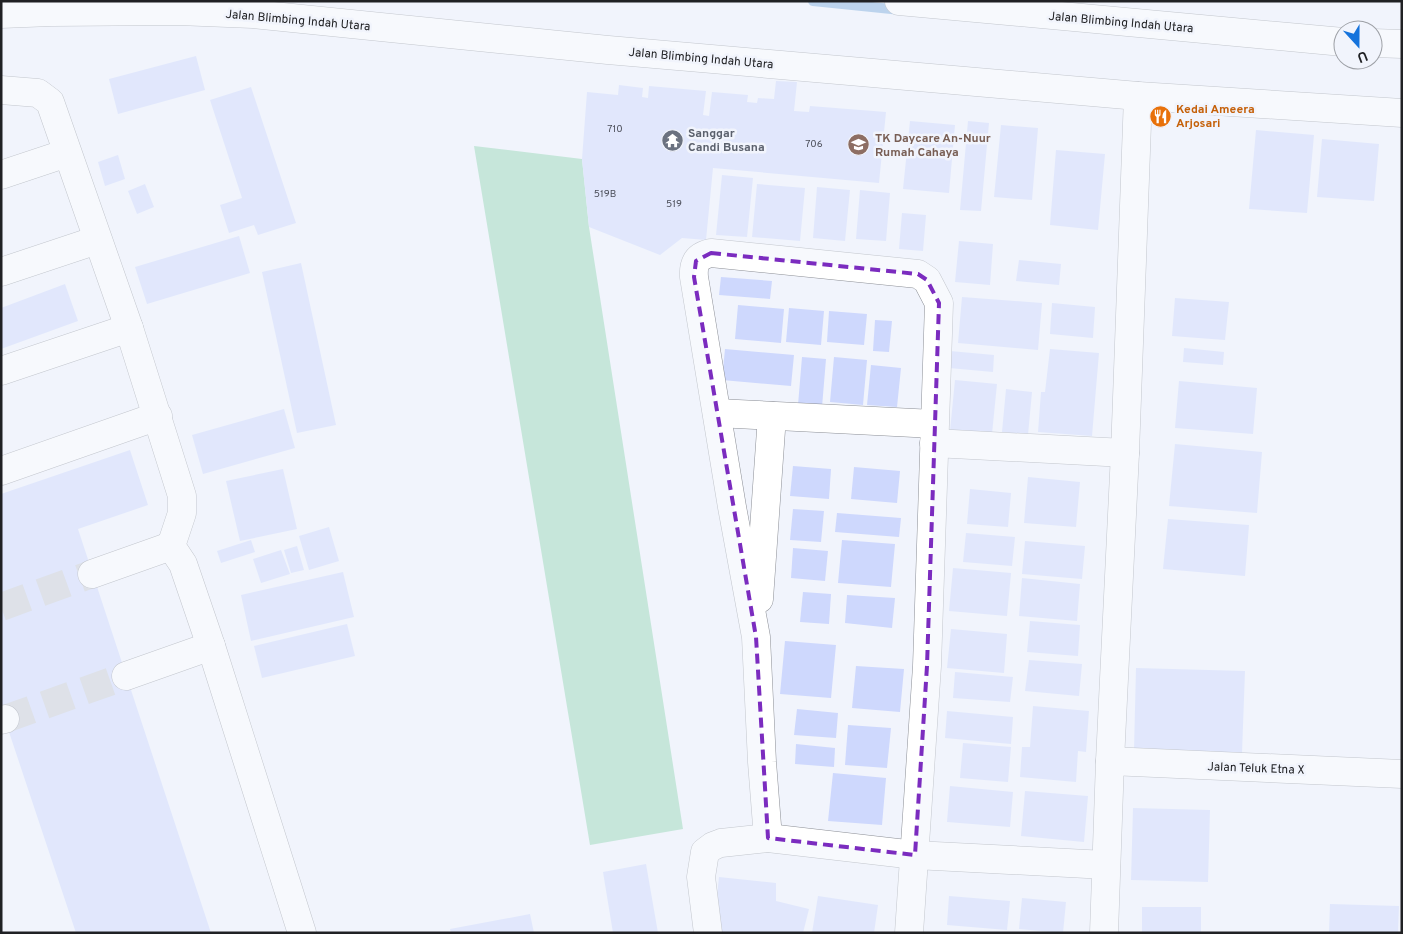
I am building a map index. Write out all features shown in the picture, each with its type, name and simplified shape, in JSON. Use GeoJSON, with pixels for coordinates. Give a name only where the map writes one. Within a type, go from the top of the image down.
{"type":"FeatureCollection","features":[{"type":"Feature","properties":{"kind":"street","name":"Jalan Blimbing Indah Utara"},"geometry":{"type":"LineString","coordinates":[[898,1],[1100,11],[1333,41]]}},
{"type":"Feature","properties":{"kind":"street","name":"Jalan Blimbing Indah Utara"},"geometry":{"type":"LineString","coordinates":[[1,14],[51,12],[253,14],[608,50],[1138,96],[1402,113]]}},
{"type":"Feature","properties":{"kind":"street"},"geometry":{"type":"LineString","coordinates":[[1383,43],[1402,44]]}},
{"type":"Feature","properties":{"kind":"street"},"geometry":{"type":"LineString","coordinates":[[1,90],[38,93],[50,102],[129,328],[182,496],[182,513],[171,546]]}},
{"type":"Feature","properties":{"kind":"street"},"geometry":{"type":"LineString","coordinates":[[1104,933],[1110,761],[1125,453],[1138,96]]}},
{"type":"Feature","properties":{"kind":"street"},"geometry":{"type":"LineString","coordinates":[[1,175],[67,153]]}},
{"type":"Feature","properties":{"kind":"street"},"geometry":{"type":"LineString","coordinates":[[1,272],[97,240]]}},
{"type":"Feature","properties":{"kind":"street"},"geometry":{"type":"LineString","coordinates":[[756,637],[732,507],[693,270],[694,266],[699,257],[711,253],[918,274],[927,280],[939,303],[927,666],[916,855],[909,933]]}},
{"type":"Feature","properties":{"kind":"street"},"geometry":{"type":"LineString","coordinates":[[1,372],[129,328]]}},
{"type":"Feature","properties":{"kind":"street"},"geometry":{"type":"LineString","coordinates":[[718,413],[772,416],[1125,453]]}},
{"type":"Feature","properties":{"kind":"street"},"geometry":{"type":"LineString","coordinates":[[1,471],[158,416]]}},
{"type":"Feature","properties":{"kind":"street"},"geometry":{"type":"LineString","coordinates":[[768,838],[756,637],[772,416]]}},
{"type":"Feature","properties":{"kind":"street"},"geometry":{"type":"LineString","coordinates":[[92,574],[171,546]]}},
{"type":"Feature","properties":{"kind":"street"},"geometry":{"type":"LineString","coordinates":[[171,546],[183,564],[211,646],[302,933]]}},
{"type":"Feature","properties":{"kind":"street"},"geometry":{"type":"LineString","coordinates":[[126,676],[211,646]]}},
{"type":"Feature","properties":{"kind":"street"},"geometry":{"type":"LineString","coordinates":[[1402,751],[1402,774]]}},
{"type":"Feature","properties":{"kind":"street","name":"Jalan Teluk Etna X"},"geometry":{"type":"LineString","coordinates":[[1110,761],[1402,774]]}},
{"type":"Feature","properties":{"kind":"street"},"geometry":{"type":"LineString","coordinates":[[708,933],[700,878],[705,852],[721,843],[768,838],[916,855],[1106,865]]}},
{"type":"Feature","properties":{"kind":"highlighted area"},"geometry":{"type":"Polygon","coordinates":[[[711,253],[918,274],[927,280],[939,303],[927,666],[915,855],[768,838],[756,637],[694,277],[696,261],[711,253]]]}},
{"type":"Feature","properties":{"kind":"green space"},"geometry":{"type":"Polygon","coordinates":[[[474,146],[582,159],[589,227],[683,829],[590,845],[474,146]]]}},
{"type":"Feature","properties":{"kind":"building"},"geometry":{"type":"Polygon","coordinates":[[[196,56],[205,90],[118,114],[109,79],[196,56]]]}},
{"type":"Feature","properties":{"kind":"building"},"geometry":{"type":"Polygon","coordinates":[[[776,81],[797,82],[794,111],[809,112],[810,106],[886,112],[879,183],[713,168],[706,240],[682,238],[660,255],[589,227],[582,159],[587,92],[618,95],[619,85],[643,88],[642,97],[648,98],[649,86],[706,91],[703,115],[709,116],[712,92],[748,95],[747,102],[757,103],[758,98],[774,99],[776,81]]]}},
{"type":"Feature","properties":{"kind":"building"},"geometry":{"type":"Polygon","coordinates":[[[251,87],[296,223],[258,235],[254,225],[229,233],[220,205],[242,198],[210,100],[251,87]]]}},
{"type":"Feature","properties":{"kind":"building"},"geometry":{"type":"Polygon","coordinates":[[[910,121],[955,125],[949,193],[903,189],[910,121]]]}},
{"type":"Feature","properties":{"kind":"building"},"geometry":{"type":"Polygon","coordinates":[[[968,121],[989,123],[981,211],[960,210],[968,121]]]}},
{"type":"Feature","properties":{"kind":"building"},"geometry":{"type":"Polygon","coordinates":[[[1001,125],[1038,128],[1032,200],[994,197],[1001,125]]]}},
{"type":"Feature","properties":{"kind":"building"},"geometry":{"type":"Polygon","coordinates":[[[1256,130],[1314,135],[1307,213],[1249,209],[1256,130]]]}},
{"type":"Feature","properties":{"kind":"building"},"geometry":{"type":"Polygon","coordinates":[[[1322,139],[1379,144],[1374,201],[1317,197],[1322,139]]]}},
{"type":"Feature","properties":{"kind":"building"},"geometry":{"type":"Polygon","coordinates":[[[1056,150],[1105,154],[1098,230],[1050,225],[1056,150]]]}},
{"type":"Feature","properties":{"kind":"building"},"geometry":{"type":"Polygon","coordinates":[[[118,155],[125,179],[105,186],[98,162],[118,155]]]}},
{"type":"Feature","properties":{"kind":"building"},"geometry":{"type":"Polygon","coordinates":[[[722,175],[753,178],[747,237],[716,235],[722,175]]]}},
{"type":"Feature","properties":{"kind":"building"},"geometry":{"type":"Polygon","coordinates":[[[145,184],[154,207],[137,214],[128,191],[145,184]]]}},
{"type":"Feature","properties":{"kind":"building"},"geometry":{"type":"Polygon","coordinates":[[[757,184],[805,188],[800,241],[752,237],[757,184]]]}},
{"type":"Feature","properties":{"kind":"building"},"geometry":{"type":"Polygon","coordinates":[[[817,187],[850,190],[845,241],[813,238],[817,187]]]}},
{"type":"Feature","properties":{"kind":"building"},"geometry":{"type":"Polygon","coordinates":[[[860,190],[890,193],[886,241],[856,239],[860,190]]]}},
{"type":"Feature","properties":{"kind":"building"},"geometry":{"type":"Polygon","coordinates":[[[902,213],[926,215],[923,251],[899,249],[902,213]]]}},
{"type":"Feature","properties":{"kind":"building"},"geometry":{"type":"Polygon","coordinates":[[[239,236],[250,273],[147,304],[135,267],[239,236]]]}},
{"type":"Feature","properties":{"kind":"building"},"geometry":{"type":"Polygon","coordinates":[[[959,241],[993,244],[990,285],[955,282],[959,241]]]}},
{"type":"Feature","properties":{"kind":"building"},"geometry":{"type":"Polygon","coordinates":[[[1019,260],[1061,264],[1059,285],[1016,281],[1019,260]]]}},
{"type":"Feature","properties":{"kind":"building"},"geometry":{"type":"Polygon","coordinates":[[[301,263],[336,425],[297,433],[262,272],[301,263]]]}},
{"type":"Feature","properties":{"kind":"building"},"geometry":{"type":"Polygon","coordinates":[[[721,277],[772,281],[770,299],[719,295],[721,277]]]}},
{"type":"Feature","properties":{"kind":"building"},"geometry":{"type":"Polygon","coordinates":[[[65,284],[78,321],[1,349],[1,308],[65,284]]]}},
{"type":"Feature","properties":{"kind":"building"},"geometry":{"type":"Polygon","coordinates":[[[962,297],[1042,303],[1038,350],[958,343],[962,297]]]}},
{"type":"Feature","properties":{"kind":"building"},"geometry":{"type":"Polygon","coordinates":[[[1175,298],[1229,302],[1225,340],[1172,336],[1175,298]]]}},
{"type":"Feature","properties":{"kind":"building"},"geometry":{"type":"Polygon","coordinates":[[[1052,303],[1095,307],[1093,338],[1050,334],[1052,303]]]}},
{"type":"Feature","properties":{"kind":"building"},"geometry":{"type":"Polygon","coordinates":[[[738,305],[784,309],[781,343],[735,339],[738,305]]]}},
{"type":"Feature","properties":{"kind":"building"},"geometry":{"type":"Polygon","coordinates":[[[789,308],[824,311],[821,345],[786,342],[789,308]]]}},
{"type":"Feature","properties":{"kind":"building"},"geometry":{"type":"Polygon","coordinates":[[[829,311],[867,314],[864,345],[827,342],[829,311]]]}},
{"type":"Feature","properties":{"kind":"building"},"geometry":{"type":"Polygon","coordinates":[[[875,320],[892,321],[889,352],[873,351],[875,320]]]}},
{"type":"Feature","properties":{"kind":"building"},"geometry":{"type":"Polygon","coordinates":[[[1184,348],[1224,352],[1223,365],[1183,362],[1184,348]]]}},
{"type":"Feature","properties":{"kind":"building"},"geometry":{"type":"Polygon","coordinates":[[[725,349],[794,355],[791,386],[722,380],[725,349]]]}},
{"type":"Feature","properties":{"kind":"building"},"geometry":{"type":"Polygon","coordinates":[[[1050,349],[1099,353],[1092,436],[1038,432],[1041,392],[1045,392],[1050,349]]]}},
{"type":"Feature","properties":{"kind":"building"},"geometry":{"type":"Polygon","coordinates":[[[950,351],[994,355],[993,372],[949,368],[950,351]]]}},
{"type":"Feature","properties":{"kind":"building"},"geometry":{"type":"Polygon","coordinates":[[[802,357],[826,359],[822,407],[798,405],[802,357]]]}},
{"type":"Feature","properties":{"kind":"building"},"geometry":{"type":"Polygon","coordinates":[[[834,357],[867,360],[863,405],[830,402],[834,357]]]}},
{"type":"Feature","properties":{"kind":"building"},"geometry":{"type":"Polygon","coordinates":[[[871,365],[901,368],[897,407],[867,405],[871,365]]]}},
{"type":"Feature","properties":{"kind":"building"},"geometry":{"type":"Polygon","coordinates":[[[955,380],[997,384],[992,434],[950,431],[955,380]]]}},
{"type":"Feature","properties":{"kind":"building"},"geometry":{"type":"Polygon","coordinates":[[[1179,381],[1257,388],[1253,434],[1175,428],[1179,381]]]}},
{"type":"Feature","properties":{"kind":"building"},"geometry":{"type":"Polygon","coordinates":[[[1006,389],[1032,392],[1028,435],[1002,432],[1006,389]]]}},
{"type":"Feature","properties":{"kind":"building"},"geometry":{"type":"Polygon","coordinates":[[[284,409],[295,448],[203,474],[192,435],[284,409]]]}},
{"type":"Feature","properties":{"kind":"building"},"geometry":{"type":"Polygon","coordinates":[[[1175,444],[1262,452],[1257,513],[1169,506],[1175,444]]]}},
{"type":"Feature","properties":{"kind":"building"},"geometry":{"type":"Polygon","coordinates":[[[130,450],[148,505],[78,529],[211,933],[76,933],[1,708],[1,494],[130,450]]]}},
{"type":"Feature","properties":{"kind":"building"},"geometry":{"type":"Polygon","coordinates":[[[793,466],[831,469],[829,499],[790,496],[793,466]]]}},
{"type":"Feature","properties":{"kind":"building"},"geometry":{"type":"Polygon","coordinates":[[[854,467],[900,471],[897,503],[851,499],[854,467]]]}},
{"type":"Feature","properties":{"kind":"building"},"geometry":{"type":"Polygon","coordinates":[[[283,469],[297,529],[240,541],[226,481],[283,469]]]}},
{"type":"Feature","properties":{"kind":"building"},"geometry":{"type":"Polygon","coordinates":[[[1028,477],[1080,482],[1076,527],[1024,523],[1028,477]]]}},
{"type":"Feature","properties":{"kind":"building"},"geometry":{"type":"Polygon","coordinates":[[[970,489],[1011,493],[1008,527],[967,524],[970,489]]]}},
{"type":"Feature","properties":{"kind":"building"},"geometry":{"type":"Polygon","coordinates":[[[793,509],[824,511],[821,542],[790,540],[793,509]]]}},
{"type":"Feature","properties":{"kind":"building"},"geometry":{"type":"Polygon","coordinates":[[[837,513],[901,518],[899,537],[835,532],[837,513]]]}},
{"type":"Feature","properties":{"kind":"building"},"geometry":{"type":"Polygon","coordinates":[[[1168,519],[1249,525],[1245,576],[1163,569],[1168,519]]]}},
{"type":"Feature","properties":{"kind":"building"},"geometry":{"type":"Polygon","coordinates":[[[329,527],[339,561],[309,570],[299,536],[329,527]]]}},
{"type":"Feature","properties":{"kind":"building"},"geometry":{"type":"Polygon","coordinates":[[[966,533],[1015,537],[1012,566],[963,562],[966,533]]]}},
{"type":"Feature","properties":{"kind":"building"},"geometry":{"type":"Polygon","coordinates":[[[251,540],[255,552],[221,563],[217,551],[251,540]]]}},
{"type":"Feature","properties":{"kind":"building"},"geometry":{"type":"Polygon","coordinates":[[[842,540],[895,544],[891,587],[838,583],[842,540]]]}},
{"type":"Feature","properties":{"kind":"building"},"geometry":{"type":"Polygon","coordinates":[[[1025,541],[1085,546],[1082,579],[1022,574],[1025,541]]]}},
{"type":"Feature","properties":{"kind":"building"},"geometry":{"type":"Polygon","coordinates":[[[297,546],[304,570],[291,573],[284,550],[297,546]]]}},
{"type":"Feature","properties":{"kind":"building"},"geometry":{"type":"Polygon","coordinates":[[[793,548],[828,551],[825,581],[791,578],[793,548]]]}},
{"type":"Feature","properties":{"kind":"building"},"geometry":{"type":"Polygon","coordinates":[[[281,550],[290,574],[261,583],[253,559],[281,550]]]}},
{"type":"Feature","properties":{"kind":"building"},"geometry":{"type":"Polygon","coordinates":[[[953,568],[1011,573],[1007,616],[949,611],[953,568]]]}},
{"type":"Feature","properties":{"kind":"building"},"geometry":{"type":"Polygon","coordinates":[[[343,572],[354,617],[251,641],[241,595],[343,572]]]}},
{"type":"Feature","properties":{"kind":"building"},"geometry":{"type":"Polygon","coordinates":[[[1022,578],[1080,584],[1077,621],[1019,616],[1022,578]]]}},
{"type":"Feature","properties":{"kind":"building"},"geometry":{"type":"Polygon","coordinates":[[[803,592],[831,594],[829,624],[800,622],[803,592]]]}},
{"type":"Feature","properties":{"kind":"building"},"geometry":{"type":"Polygon","coordinates":[[[847,595],[895,598],[892,628],[845,623],[847,595]]]}},
{"type":"Feature","properties":{"kind":"building"},"geometry":{"type":"Polygon","coordinates":[[[1030,621],[1080,625],[1078,656],[1027,652],[1030,621]]]}},
{"type":"Feature","properties":{"kind":"building"},"geometry":{"type":"Polygon","coordinates":[[[347,624],[355,656],[262,678],[254,646],[347,624]]]}},
{"type":"Feature","properties":{"kind":"building"},"geometry":{"type":"Polygon","coordinates":[[[951,629],[1007,634],[1004,673],[947,668],[951,629]]]}},
{"type":"Feature","properties":{"kind":"building"},"geometry":{"type":"Polygon","coordinates":[[[785,641],[836,645],[831,698],[780,694],[785,641]]]}},
{"type":"Feature","properties":{"kind":"building"},"geometry":{"type":"Polygon","coordinates":[[[1029,660],[1082,664],[1079,696],[1025,691],[1029,660]]]}},
{"type":"Feature","properties":{"kind":"building"},"geometry":{"type":"Polygon","coordinates":[[[856,666],[904,669],[900,712],[852,708],[856,666]]]}},
{"type":"Feature","properties":{"kind":"building"},"geometry":{"type":"Polygon","coordinates":[[[1136,668],[1245,671],[1242,753],[1134,750],[1136,668]]]}},
{"type":"Feature","properties":{"kind":"building"},"geometry":{"type":"Polygon","coordinates":[[[955,672],[1013,677],[1010,702],[953,698],[955,672]]]}},
{"type":"Feature","properties":{"kind":"building"},"geometry":{"type":"Polygon","coordinates":[[[1033,706],[1089,711],[1086,752],[1078,751],[1076,782],[1020,777],[1022,747],[1030,747],[1033,706]]]}},
{"type":"Feature","properties":{"kind":"building"},"geometry":{"type":"Polygon","coordinates":[[[797,709],[838,713],[836,738],[794,735],[797,709]]]}},
{"type":"Feature","properties":{"kind":"building"},"geometry":{"type":"Polygon","coordinates":[[[947,711],[1013,717],[1011,744],[945,738],[947,711]]]}},
{"type":"Feature","properties":{"kind":"building"},"geometry":{"type":"Polygon","coordinates":[[[848,725],[891,728],[887,768],[845,765],[848,725]]]}},
{"type":"Feature","properties":{"kind":"building"},"geometry":{"type":"Polygon","coordinates":[[[963,743],[1011,747],[1008,782],[960,778],[963,743]]]}},
{"type":"Feature","properties":{"kind":"building"},"geometry":{"type":"Polygon","coordinates":[[[796,744],[835,748],[834,767],[795,764],[796,744]]]}},
{"type":"Feature","properties":{"kind":"building"},"geometry":{"type":"Polygon","coordinates":[[[833,773],[886,778],[882,825],[828,821],[833,773]]]}},
{"type":"Feature","properties":{"kind":"building"},"geometry":{"type":"Polygon","coordinates":[[[950,786],[1013,792],[1010,827],[947,822],[950,786]]]}},
{"type":"Feature","properties":{"kind":"building"},"geometry":{"type":"Polygon","coordinates":[[[1025,791],[1088,796],[1084,842],[1021,836],[1025,791]]]}},
{"type":"Feature","properties":{"kind":"building"},"geometry":{"type":"Polygon","coordinates":[[[1133,808],[1210,810],[1208,882],[1131,880],[1133,808]]]}},
{"type":"Feature","properties":{"kind":"building"},"geometry":{"type":"Polygon","coordinates":[[[646,864],[658,933],[613,933],[603,872],[646,864]]]}},
{"type":"Feature","properties":{"kind":"building"},"geometry":{"type":"Polygon","coordinates":[[[719,877],[776,883],[776,901],[809,909],[803,933],[713,933],[719,877]]]}},
{"type":"Feature","properties":{"kind":"building"},"geometry":{"type":"Polygon","coordinates":[[[818,896],[878,905],[874,933],[812,933],[818,896]]]}},
{"type":"Feature","properties":{"kind":"building"},"geometry":{"type":"Polygon","coordinates":[[[949,896],[1010,901],[1007,930],[947,925],[949,896]]]}},
{"type":"Feature","properties":{"kind":"building"},"geometry":{"type":"Polygon","coordinates":[[[1022,898],[1066,902],[1063,933],[1019,929],[1022,898]]]}},
{"type":"Feature","properties":{"kind":"building"},"geometry":{"type":"Polygon","coordinates":[[[1330,904],[1399,906],[1398,933],[1329,933],[1330,904]]]}},
{"type":"Feature","properties":{"kind":"building"},"geometry":{"type":"Polygon","coordinates":[[[1142,907],[1201,907],[1201,933],[1142,933],[1142,907]]]}},
{"type":"Feature","properties":{"kind":"building"},"geometry":{"type":"Polygon","coordinates":[[[530,914],[534,933],[451,933],[450,929],[530,914]]]}},
{"type":"Feature","properties":{"kind":"waterway"},"geometry":{"type":"LineString","coordinates":[[813,1],[901,10]]}},
{"type":"Feature","properties":{"kind":"tunnel"},"geometry":{"type":"LineString","coordinates":[[1,607],[92,574]]}},
{"type":"Feature","properties":{"kind":"tunnel"},"geometry":{"type":"LineString","coordinates":[[5,719],[126,676]]}},
{"type":"Feature","properties":{"kind":"place","name":"Kedai Ameera Arjosari"},"geometry":{"type":"Point","coordinates":[1160,116]}},
{"type":"Feature","properties":{"kind":"place","name":"Sanggar Candi Busana"},"geometry":{"type":"Point","coordinates":[672,140]}},
{"type":"Feature","properties":{"kind":"place","name":"TK Daycare An-Nuur Rumah Cahaya"},"geometry":{"type":"Point","coordinates":[859,145]}}]}
